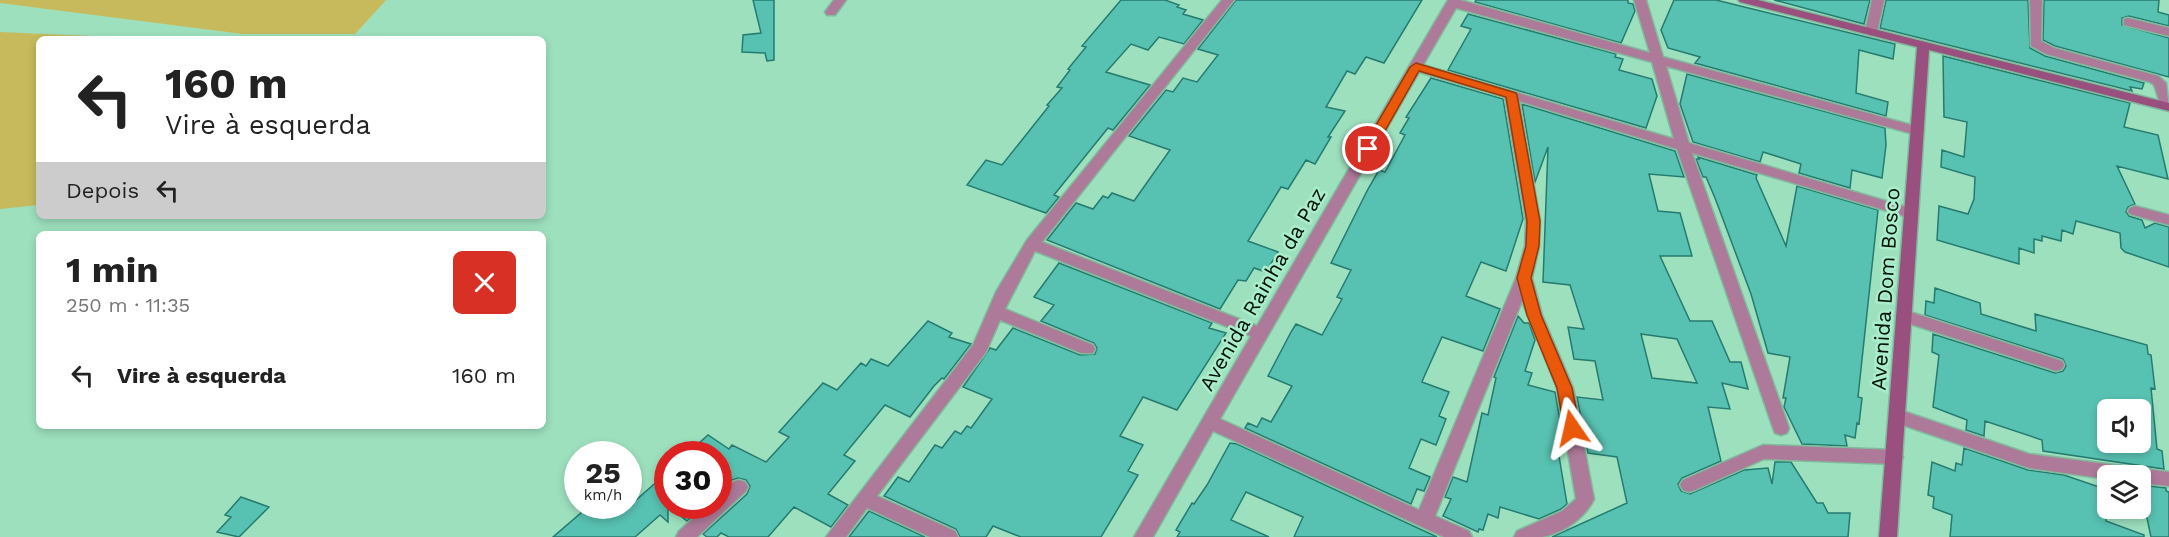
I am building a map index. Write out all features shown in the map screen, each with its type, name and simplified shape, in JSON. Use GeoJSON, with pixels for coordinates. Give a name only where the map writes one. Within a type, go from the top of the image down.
{"type":"FeatureCollection","features":[{"type":"Feature","properties":{"kind":"street"},"geometry":{"type":"LineString","coordinates":[[831,12],[840,0]]}},
{"type":"Feature","properties":{"kind":"street"},"geometry":{"type":"LineString","coordinates":[[835,537],[974,356],[997,312],[1004,292],[1032,244],[1228,0]]}},
{"type":"Feature","properties":{"kind":"street"},"geometry":{"type":"LineString","coordinates":[[1640,0],[1683,146],[1781,428]]}},
{"type":"Feature","properties":{"kind":"street"},"geometry":{"type":"LineString","coordinates":[[1744,0],[2168,106]]}},
{"type":"Feature","properties":{"kind":"street"},"geometry":{"type":"LineString","coordinates":[[1871,32],[1878,0]]}},
{"type":"Feature","properties":{"kind":"street"},"geometry":{"type":"LineString","coordinates":[[2036,0],[2035,43],[2050,51],[2154,79],[2160,83],[2168,106]]}},
{"type":"Feature","properties":{"kind":"street"},"geometry":{"type":"LineString","coordinates":[[1453,2],[1658,61],[1917,131]]}},
{"type":"Feature","properties":{"kind":"street","name":"Avenida Rainha da Paz"},"geometry":{"type":"LineString","coordinates":[[1143,537],[1453,2]]}},
{"type":"Feature","properties":{"kind":"street"},"geometry":{"type":"LineString","coordinates":[[2128,22],[2169,32]]}},
{"type":"Feature","properties":{"kind":"street","name":"Avenida Dom Bosco"},"geometry":{"type":"LineString","coordinates":[[1888,537],[1923,45]]}},
{"type":"Feature","properties":{"kind":"street"},"geometry":{"type":"LineString","coordinates":[[1416,67],[1911,213]]}},
{"type":"Feature","properties":{"kind":"street"},"geometry":{"type":"LineString","coordinates":[[1424,520],[1524,278],[1532,246],[1533,221],[1511,95]]}},
{"type":"Feature","properties":{"kind":"street"},"geometry":{"type":"LineString","coordinates":[[2135,211],[2169,220]]}},
{"type":"Feature","properties":{"kind":"street"},"geometry":{"type":"LineString","coordinates":[[1032,244],[1261,334]]}},
{"type":"Feature","properties":{"kind":"street"},"geometry":{"type":"LineString","coordinates":[[1524,278],[1534,315],[1565,388],[1585,500],[1584,506],[1575,513],[1530,536]]}},
{"type":"Feature","properties":{"kind":"street"},"geometry":{"type":"LineString","coordinates":[[997,312],[1087,349]]}},
{"type":"Feature","properties":{"kind":"street"},"geometry":{"type":"LineString","coordinates":[[1904,316],[2056,365]]}},
{"type":"Feature","properties":{"kind":"street"},"geometry":{"type":"LineString","coordinates":[[1897,416],[2029,461],[2097,470]]}},
{"type":"Feature","properties":{"kind":"street"},"geometry":{"type":"LineString","coordinates":[[1209,422],[1463,537]]}},
{"type":"Feature","properties":{"kind":"street"},"geometry":{"type":"LineString","coordinates":[[1689,485],[1763,452],[1894,457]]}},
{"type":"Feature","properties":{"kind":"street"},"geometry":{"type":"LineString","coordinates":[[2151,477],[2169,479]]}},
{"type":"Feature","properties":{"kind":"street"},"geometry":{"type":"LineString","coordinates":[[685,537],[739,487]]}},
{"type":"Feature","properties":{"kind":"street"},"geometry":{"type":"LineString","coordinates":[[865,499],[949,537]]}},
{"type":"Feature","properties":{"kind":"shaded area"},"geometry":{"type":"Polygon","coordinates":[[[0,0],[386,0],[355,34],[243,34],[0,3],[0,0]]]}},
{"type":"Feature","properties":{"kind":"shaded area"},"geometry":{"type":"Polygon","coordinates":[[[0,32],[91,36],[36,36],[36,205],[0,209],[0,32]]]}},
{"type":"Feature","properties":{"kind":"building"},"geometry":{"type":"Polygon","coordinates":[[[753,0],[774,0],[774,60],[767,61],[765,53],[742,52],[743,35],[761,33],[753,0]]]}},
{"type":"Feature","properties":{"kind":"building"},"geometry":{"type":"Polygon","coordinates":[[[1121,0],[1165,0],[1186,10],[1183,14],[1203,20],[1184,44],[1159,37],[1148,50],[1131,44],[1106,72],[1150,85],[1113,130],[1108,128],[1054,195],[1059,197],[1046,213],[967,185],[986,160],[1002,165],[1062,88],[1057,87],[1086,47],[1082,46],[1121,0]]]}},
{"type":"Feature","properties":{"kind":"building"},"geometry":{"type":"Polygon","coordinates":[[[1236,0],[1422,0],[1384,63],[1366,57],[1355,74],[1347,71],[1326,107],[1345,111],[1328,137],[1331,137],[1315,164],[1306,160],[1288,189],[1281,187],[1248,241],[1278,252],[1266,272],[1254,268],[1246,281],[1238,280],[1220,309],[1047,240],[1076,203],[1093,209],[1103,196],[1108,198],[1112,193],[1134,201],[1170,150],[1129,136],[1166,90],[1173,92],[1183,78],[1197,82],[1218,55],[1198,49],[1236,0]]]}},
{"type":"Feature","properties":{"kind":"building"},"geometry":{"type":"Polygon","coordinates":[[[1476,0],[1628,0],[1628,3],[1633,4],[1635,11],[1621,43],[1475,2],[1476,0]]]}},
{"type":"Feature","properties":{"kind":"building"},"geometry":{"type":"Polygon","coordinates":[[[1674,0],[1716,0],[1895,44],[1893,59],[1859,50],[1856,93],[1888,102],[1886,116],[1695,63],[1700,57],[1668,48],[1661,30],[1674,0]]]}},
{"type":"Feature","properties":{"kind":"building"},"geometry":{"type":"Polygon","coordinates":[[[1774,0],[1870,0],[1864,24],[1774,0]]]}},
{"type":"Feature","properties":{"kind":"building"},"geometry":{"type":"Polygon","coordinates":[[[1886,0],[2028,0],[2030,48],[2045,56],[2144,83],[2142,89],[2130,87],[2132,91],[1880,28],[1886,0]]]}},
{"type":"Feature","properties":{"kind":"building"},"geometry":{"type":"Polygon","coordinates":[[[2044,0],[2159,0],[2158,12],[2169,15],[2169,26],[2129,16],[2122,18],[2122,25],[2169,38],[2169,77],[2055,46],[2043,40],[2044,0]]]}},
{"type":"Feature","properties":{"kind":"building"},"geometry":{"type":"Polygon","coordinates":[[[1468,14],[1616,54],[1615,57],[1623,59],[1619,70],[1652,79],[1657,96],[1646,128],[1448,70],[1471,29],[1461,26],[1468,14]]]}},
{"type":"Feature","properties":{"kind":"building"},"geometry":{"type":"Polygon","coordinates":[[[1943,56],[2130,103],[2124,127],[2158,135],[2168,179],[2117,166],[2135,204],[2128,207],[2126,212],[2129,216],[2142,220],[2145,228],[2155,223],[2169,227],[2169,267],[2125,252],[2121,248],[2120,233],[2076,221],[2073,234],[2062,230],[2061,241],[2042,236],[2042,241],[2034,239],[2034,253],[2019,248],[2019,264],[1937,240],[1939,206],[1968,214],[1974,199],[1975,177],[1941,167],[1942,150],[1964,157],[1967,122],[1944,117],[1943,56]]]}},
{"type":"Feature","properties":{"kind":"building"},"geometry":{"type":"Polygon","coordinates":[[[1687,74],[1885,128],[1886,145],[1882,178],[1852,170],[1850,188],[1799,173],[1801,164],[1763,152],[1760,162],[1693,142],[1680,104],[1687,74]]]}},
{"type":"Feature","properties":{"kind":"building"},"geometry":{"type":"Polygon","coordinates":[[[1431,78],[1503,99],[1523,219],[1506,271],[1481,262],[1466,296],[1500,309],[1483,351],[1442,337],[1422,382],[1449,392],[1439,416],[1446,419],[1436,445],[1421,439],[1409,468],[1430,477],[1424,491],[1417,489],[1411,504],[1245,428],[1248,423],[1257,427],[1262,418],[1271,422],[1292,386],[1268,376],[1296,324],[1322,335],[1342,299],[1337,297],[1351,270],[1331,263],[1368,189],[1379,170],[1385,172],[1405,135],[1400,133],[1409,118],[1406,117],[1431,78]]]}},
{"type":"Feature","properties":{"kind":"building"},"geometry":{"type":"Polygon","coordinates":[[[1522,104],[1675,151],[1684,177],[1649,174],[1658,211],[1680,213],[1692,256],[1660,256],[1690,321],[1712,321],[1730,362],[1741,362],[1748,389],[1722,383],[1730,409],[1708,407],[1721,461],[1682,478],[1678,484],[1681,491],[1690,494],[1744,470],[1768,468],[1772,484],[1775,462],[1791,462],[1817,503],[1823,503],[1828,513],[1850,513],[1848,537],[1552,537],[1627,503],[1617,457],[1588,453],[1577,397],[1603,400],[1595,361],[1574,359],[1568,327],[1584,329],[1570,285],[1543,282],[1548,147],[1535,182],[1522,104]],[[1641,334],[1652,378],[1697,383],[1677,339],[1641,334]]]}},
{"type":"Feature","properties":{"kind":"building"},"geometry":{"type":"Polygon","coordinates":[[[1698,157],[1757,175],[1756,178],[1786,246],[1797,186],[1878,210],[1858,397],[1862,398],[1859,424],[1857,423],[1855,438],[1845,435],[1847,446],[1802,444],[1784,407],[1786,398],[1783,398],[1790,357],[1768,353],[1751,294],[1715,198],[1696,159],[1699,159],[1698,157]]]}},
{"type":"Feature","properties":{"kind":"building"},"geometry":{"type":"Polygon","coordinates":[[[1059,263],[1212,323],[1209,328],[1226,333],[1177,410],[1143,397],[1120,436],[1143,445],[1128,471],[1138,475],[1101,537],[1021,537],[993,526],[986,537],[960,537],[956,529],[884,496],[898,477],[909,482],[935,445],[942,448],[955,431],[961,434],[967,426],[971,428],[992,399],[963,387],[990,348],[996,350],[1013,328],[1080,355],[1095,354],[1097,348],[1094,343],[1041,321],[1054,305],[1034,297],[1059,263]]]}},
{"type":"Feature","properties":{"kind":"building"},"geometry":{"type":"Polygon","coordinates":[[[1935,288],[1980,303],[1981,314],[2036,331],[2035,314],[2147,345],[2148,354],[2151,355],[2155,389],[2151,388],[2157,449],[2162,451],[2164,469],[2151,467],[2151,465],[2043,451],[2042,440],[1985,421],[1984,436],[1966,430],[1967,420],[1933,407],[1939,355],[1932,352],[1933,334],[2055,373],[2063,371],[2066,366],[2063,359],[1925,315],[1926,301],[1934,303],[1935,288]]]}},
{"type":"Feature","properties":{"kind":"building"},"geometry":{"type":"Polygon","coordinates":[[[1518,316],[1524,323],[1529,323],[1535,340],[1525,371],[1532,373],[1528,385],[1555,392],[1565,450],[1558,450],[1567,504],[1539,519],[1500,507],[1498,518],[1488,514],[1483,530],[1479,529],[1478,532],[1443,516],[1451,499],[1445,497],[1453,477],[1467,482],[1482,413],[1488,415],[1496,378],[1494,377],[1518,316]]]}},
{"type":"Feature","properties":{"kind":"building"},"geometry":{"type":"Polygon","coordinates":[[[928,321],[952,333],[949,337],[971,344],[910,417],[885,405],[844,455],[855,461],[828,494],[848,505],[831,527],[794,507],[768,537],[729,537],[721,533],[717,537],[707,537],[703,534],[720,519],[732,519],[732,508],[747,494],[750,486],[746,480],[738,478],[732,480],[732,445],[766,462],[789,437],[779,432],[823,383],[837,390],[861,363],[866,366],[871,359],[888,366],[928,321]]]}},
{"type":"Feature","properties":{"kind":"building"},"geometry":{"type":"Polygon","coordinates":[[[708,435],[717,441],[701,441],[708,435]]]}},
{"type":"Feature","properties":{"kind":"building"},"geometry":{"type":"Polygon","coordinates":[[[1230,443],[1237,444],[1437,537],[1294,537],[1303,517],[1246,492],[1231,520],[1269,537],[1177,537],[1180,532],[1176,530],[1192,503],[1194,504],[1207,485],[1230,443]]]}},
{"type":"Feature","properties":{"kind":"building"},"geometry":{"type":"Polygon","coordinates":[[[1964,448],[2028,470],[2064,475],[2097,486],[2097,519],[2106,519],[2106,521],[2144,535],[2144,537],[1950,537],[1952,515],[1933,508],[1934,497],[1928,495],[1932,462],[1955,471],[1956,463],[1962,465],[1964,448]]]}},
{"type":"Feature","properties":{"kind":"building"},"geometry":{"type":"Polygon","coordinates":[[[654,484],[655,519],[635,537],[553,537],[574,519],[642,519],[642,495],[654,484]]]}},
{"type":"Feature","properties":{"kind":"building"},"geometry":{"type":"Polygon","coordinates":[[[2151,486],[2166,488],[2169,492],[2169,537],[2151,537],[2147,519],[2151,519],[2151,486]]]}},
{"type":"Feature","properties":{"kind":"building"},"geometry":{"type":"Polygon","coordinates":[[[241,497],[269,507],[239,537],[217,532],[231,517],[225,515],[241,497]]]}},
{"type":"Feature","properties":{"kind":"building"},"geometry":{"type":"Polygon","coordinates":[[[869,511],[925,537],[849,537],[869,511]]]}},
{"type":"Feature","properties":{"kind":"route"},"geometry":{"type":"LineString","coordinates":[[1368,149],[1416,67],[1511,95],[1533,221],[1532,246],[1524,278],[1534,315],[1565,388],[1572,428]]}}]}
